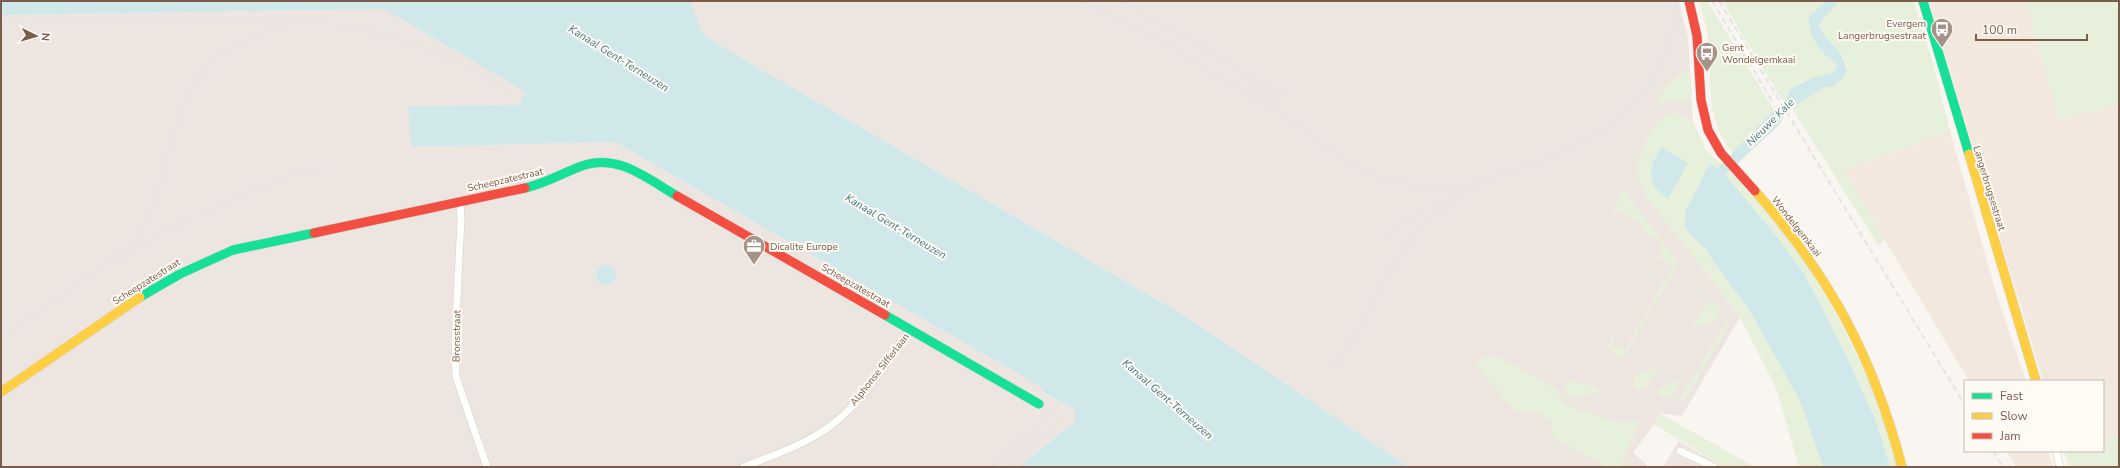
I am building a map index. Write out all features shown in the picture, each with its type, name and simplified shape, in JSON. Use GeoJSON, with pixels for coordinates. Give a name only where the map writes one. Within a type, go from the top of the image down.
{"type":"FeatureCollection","features":[{"type":"Feature","properties":{"kind":"street","name":"Wondelgemkaai"},"geometry":{"type":"LineString","coordinates":[[1689,1],[1698,36],[1704,120],[1712,140],[1725,159],[1793,235],[1840,308],[1888,414],[1902,467]]}},
{"type":"Feature","properties":{"kind":"street","name":"Langerbrugsestraat"},"geometry":{"type":"LineString","coordinates":[[1923,1],[2036,380]]}},
{"type":"Feature","properties":{"kind":"street","name":"Scheepzatestraat"},"geometry":{"type":"LineString","coordinates":[[1,392],[154,287],[209,259],[233,250],[545,182],[586,163],[614,161],[636,171],[1039,404]]}},
{"type":"Feature","properties":{"kind":"street","name":"Bronsstraat"},"geometry":{"type":"LineString","coordinates":[[460,201],[461,219],[455,339],[456,377],[487,467]]}},
{"type":"Feature","properties":{"kind":"street","name":"Alphonse Sifferlaan"},"geometry":{"type":"LineString","coordinates":[[743,467],[793,447],[829,427],[858,400],[911,329]]}},
{"type":"Feature","properties":{"kind":"street"},"geometry":{"type":"LineString","coordinates":[[1680,451],[1714,467]]}},
{"type":"Feature","properties":{"kind":"street"},"geometry":{"type":"LineString","coordinates":[[2056,452],[2060,467]]}},
{"type":"Feature","properties":{"kind":"shaded area"},"geometry":{"type":"Polygon","coordinates":[[[691,1],[1679,1],[1688,37],[1693,122],[1706,151],[1670,225],[1740,317],[1682,416],[1659,413],[1654,424],[1633,453],[1649,467],[1409,467],[1180,313],[716,43],[701,31],[691,1]]]}},
{"type":"Feature","properties":{"kind":"shaded area"},"geometry":{"type":"Polygon","coordinates":[[[1929,1],[2026,1],[2059,120],[2119,104],[2119,436],[2104,440],[2104,380],[2043,380],[1929,1]]]}},
{"type":"Feature","properties":{"kind":"shaded area"},"geometry":{"type":"Polygon","coordinates":[[[384,9],[527,92],[520,105],[409,106],[411,147],[615,142],[1043,388],[1042,391],[1075,410],[1075,421],[1020,467],[1,467],[1,15],[384,9]]]}},
{"type":"Feature","properties":{"kind":"shaded area"},"geometry":{"type":"Polygon","coordinates":[[[1950,131],[1997,296],[2026,380],[1968,380],[1843,170],[1950,131]]]}},
{"type":"Feature","properties":{"kind":"shaded area"},"geometry":{"type":"Polygon","coordinates":[[[1679,441],[1687,446],[1724,467],[1663,467],[1679,441]]]}},
{"type":"Feature","properties":{"kind":"shaded area"},"geometry":{"type":"Polygon","coordinates":[[[2008,452],[2048,452],[2053,467],[2016,467],[2008,452]]]}},
{"type":"Feature","properties":{"kind":"green space"},"geometry":{"type":"Polygon","coordinates":[[[1699,1],[1707,1],[1774,110],[1733,153],[1717,126],[1713,112],[1707,35],[1705,20],[1699,1]]]}},
{"type":"Feature","properties":{"kind":"green space"},"geometry":{"type":"Polygon","coordinates":[[[1722,1],[1826,1],[1809,17],[1829,59],[1836,63],[1835,69],[1831,74],[1825,77],[1796,84],[1790,89],[1784,103],[1722,1]]]}},
{"type":"Feature","properties":{"kind":"green space"},"geometry":{"type":"Polygon","coordinates":[[[1838,1],[1914,1],[1934,67],[1950,131],[1844,170],[1885,240],[1878,245],[1792,108],[1824,87],[1847,66],[1842,55],[1822,31],[1819,25],[1823,18],[1834,8],[1838,1]]]}},
{"type":"Feature","properties":{"kind":"green space"},"geometry":{"type":"Polygon","coordinates":[[[2026,1],[2119,1],[2119,104],[2059,120],[2026,1]]]}},
{"type":"Feature","properties":{"kind":"green space"},"geometry":{"type":"Polygon","coordinates":[[[1690,70],[1691,101],[1676,100],[1658,105],[1661,95],[1670,84],[1680,75],[1690,70]]]}},
{"type":"Feature","properties":{"kind":"green space"},"geometry":{"type":"Polygon","coordinates":[[[1676,112],[1693,122],[1706,151],[1722,164],[1718,168],[1710,163],[1685,228],[1704,248],[1751,313],[1800,401],[1823,467],[1799,467],[1776,388],[1740,317],[1650,201],[1641,185],[1639,177],[1639,160],[1641,152],[1657,123],[1663,117],[1676,112]]]}},
{"type":"Feature","properties":{"kind":"green space"},"geometry":{"type":"Polygon","coordinates":[[[1730,171],[1769,215],[1786,237],[1832,306],[1875,395],[1887,429],[1897,467],[1890,467],[1876,421],[1845,353],[1805,275],[1725,175],[1730,171]]]}},
{"type":"Feature","properties":{"kind":"green space"},"geometry":{"type":"Polygon","coordinates":[[[1624,189],[1677,261],[1674,271],[1624,357],[1621,358],[1606,348],[1611,339],[1616,339],[1612,344],[1624,351],[1673,266],[1662,259],[1658,264],[1657,260],[1663,249],[1659,241],[1643,231],[1645,226],[1617,210],[1614,214],[1613,208],[1624,189]]]}},
{"type":"Feature","properties":{"kind":"green space"},"geometry":{"type":"Polygon","coordinates":[[[1710,301],[1716,303],[1720,308],[1719,317],[1711,322],[1692,328],[1707,303],[1710,301]]]}},
{"type":"Feature","properties":{"kind":"green space"},"geometry":{"type":"Polygon","coordinates":[[[1727,320],[1728,326],[1685,400],[1681,401],[1680,399],[1727,320]]]}},
{"type":"Feature","properties":{"kind":"green space"},"geometry":{"type":"Polygon","coordinates":[[[1492,356],[1501,358],[1555,388],[1564,403],[1571,407],[1621,423],[1638,421],[1639,426],[1625,452],[1622,467],[1605,466],[1555,439],[1552,434],[1552,421],[1542,415],[1535,412],[1516,412],[1475,365],[1482,358],[1492,356]]]}},
{"type":"Feature","properties":{"kind":"green space"},"geometry":{"type":"Polygon","coordinates":[[[1658,369],[1645,389],[1639,390],[1634,387],[1634,381],[1637,374],[1644,371],[1658,369]]]}},
{"type":"Feature","properties":{"kind":"green space"},"geometry":{"type":"Polygon","coordinates":[[[1569,380],[1598,388],[1599,390],[1577,399],[1570,397],[1564,387],[1565,382],[1569,380]]]}},
{"type":"Feature","properties":{"kind":"green space"},"geometry":{"type":"Polygon","coordinates":[[[1681,381],[1670,398],[1663,398],[1657,392],[1658,387],[1681,381]]]}},
{"type":"Feature","properties":{"kind":"green space"},"geometry":{"type":"Polygon","coordinates":[[[1659,413],[1755,467],[1724,467],[1654,424],[1659,413]]]}},
{"type":"Feature","properties":{"kind":"green space"},"geometry":{"type":"Polygon","coordinates":[[[2119,436],[2119,467],[2069,467],[2064,452],[2104,452],[2104,440],[2119,436]]]}},
{"type":"Feature","properties":{"kind":"water","name":"Kanaal Gent-Terneuzen"},"geometry":{"type":"Polygon","coordinates":[[[1,1],[691,1],[701,31],[716,43],[1180,313],[1409,467],[1020,467],[1075,421],[1075,410],[1042,391],[1043,388],[615,142],[411,147],[408,106],[519,105],[526,92],[384,9],[1,15],[1,1]]]}},
{"type":"Feature","properties":{"kind":"water","name":"Nieuwe Kale"},"geometry":{"type":"Polygon","coordinates":[[[1826,1],[1838,1],[1834,8],[1823,18],[1819,25],[1844,60],[1846,75],[1833,87],[1824,87],[1792,108],[1785,114],[1779,125],[1725,175],[1774,233],[1805,275],[1845,353],[1876,421],[1890,467],[1823,467],[1800,401],[1751,313],[1704,248],[1685,228],[1685,212],[1710,163],[1718,168],[1773,111],[1784,103],[1791,88],[1813,78],[1831,74],[1836,68],[1836,63],[1820,49],[1816,43],[1809,24],[1809,17],[1826,1]]]}},
{"type":"Feature","properties":{"kind":"water"},"geometry":{"type":"Polygon","coordinates":[[[1662,147],[1688,163],[1668,199],[1656,188],[1652,182],[1651,175],[1657,154],[1662,147]]]}},
{"type":"Feature","properties":{"kind":"water"},"geometry":{"type":"Polygon","coordinates":[[[606,265],[613,268],[616,275],[613,282],[606,285],[599,282],[596,275],[599,268],[606,265]]]}},
{"type":"Feature","properties":{"kind":"railway"},"geometry":{"type":"LineString","coordinates":[[1079,1],[1126,23],[1195,61],[1273,109],[1323,145],[1364,171],[1385,179],[1426,187],[1447,187],[1468,184],[1512,172]]}},
{"type":"Feature","properties":{"kind":"railway"},"geometry":{"type":"LineString","coordinates":[[1122,1],[1283,95]]}},
{"type":"Feature","properties":{"kind":"railway"},"geometry":{"type":"LineString","coordinates":[[1507,174],[1583,141],[1611,124],[1627,111],[1652,79],[1661,61],[1669,42],[1674,22],[1676,1]]}},
{"type":"Feature","properties":{"kind":"railway"},"geometry":{"type":"LineString","coordinates":[[1712,1],[1772,101]]}},
{"type":"Feature","properties":{"kind":"railway"},"geometry":{"type":"LineString","coordinates":[[1719,1],[1964,403]]}},
{"type":"Feature","properties":{"kind":"railway"},"geometry":{"type":"LineString","coordinates":[[1,22],[254,17],[290,18],[325,22],[376,33],[424,48],[494,80],[517,93]]}},
{"type":"Feature","properties":{"kind":"railway"},"geometry":{"type":"LineString","coordinates":[[1,338],[107,265],[130,243],[137,234],[151,210],[160,186],[180,113],[191,90],[207,69],[230,50],[247,40],[272,30],[300,23]]}},
{"type":"Feature","properties":{"kind":"railway"},"geometry":{"type":"LineString","coordinates":[[1247,78],[1281,109]]}},
{"type":"Feature","properties":{"kind":"railway"},"geometry":{"type":"LineString","coordinates":[[114,265],[156,237],[189,218],[282,178],[323,168]]}},
{"type":"Feature","properties":{"kind":"railway"},"geometry":{"type":"LineString","coordinates":[[1383,237],[1415,214],[1476,187]]}},
{"type":"Feature","properties":{"kind":"railway"},"geometry":{"type":"LineString","coordinates":[[1335,367],[1408,243],[1429,219],[1451,202]]}},
{"type":"Feature","properties":{"kind":"railway"},"geometry":{"type":"LineString","coordinates":[[991,467],[1059,407]]}},
{"type":"Feature","properties":{"kind":"railway"},"geometry":{"type":"LineString","coordinates":[[1006,467],[1068,415]]}},
{"type":"Feature","properties":{"kind":"railway"},"geometry":{"type":"LineString","coordinates":[[1994,452],[2003,467]]}},
{"type":"Feature","properties":{"kind":"traffic: fast"},"geometry":{"type":"LineString","coordinates":[[1923,1],[1969,154]]}},
{"type":"Feature","properties":{"kind":"traffic: fast"},"geometry":{"type":"LineString","coordinates":[[525,188],[579,167],[593,163],[606,163],[631,169],[677,196]]}},
{"type":"Feature","properties":{"kind":"traffic: fast"},"geometry":{"type":"LineString","coordinates":[[140,297],[180,274],[233,250],[314,233]]}},
{"type":"Feature","properties":{"kind":"traffic: fast"},"geometry":{"type":"LineString","coordinates":[[885,315],[1039,404]]}},
{"type":"Feature","properties":{"kind":"traffic: slow"},"geometry":{"type":"LineString","coordinates":[[1969,154],[2036,380]]}},
{"type":"Feature","properties":{"kind":"traffic: slow"},"geometry":{"type":"LineString","coordinates":[[1755,191],[1806,255],[1846,320],[1863,354],[1877,389],[1902,467]]}},
{"type":"Feature","properties":{"kind":"traffic: slow"},"geometry":{"type":"LineString","coordinates":[[1,392],[140,297]]}},
{"type":"Feature","properties":{"kind":"traffic: jam"},"geometry":{"type":"LineString","coordinates":[[1689,1],[1697,36],[1701,100],[1708,130],[1721,153],[1755,191]]}},
{"type":"Feature","properties":{"kind":"traffic: jam"},"geometry":{"type":"LineString","coordinates":[[314,233],[525,188]]}},
{"type":"Feature","properties":{"kind":"traffic: jam"},"geometry":{"type":"LineString","coordinates":[[677,196],[885,315]]}},
{"type":"Feature","properties":{"kind":"place","name":"Evergem Langerbrugsestraat"},"geometry":{"type":"Point","coordinates":[1942,48]}},
{"type":"Feature","properties":{"kind":"place","name":"Gent Wondelgemkaai"},"geometry":{"type":"Point","coordinates":[1707,72]}},
{"type":"Feature","properties":{"kind":"place","name":"Dicalite Europe"},"geometry":{"type":"Point","coordinates":[754,266]}}]}
